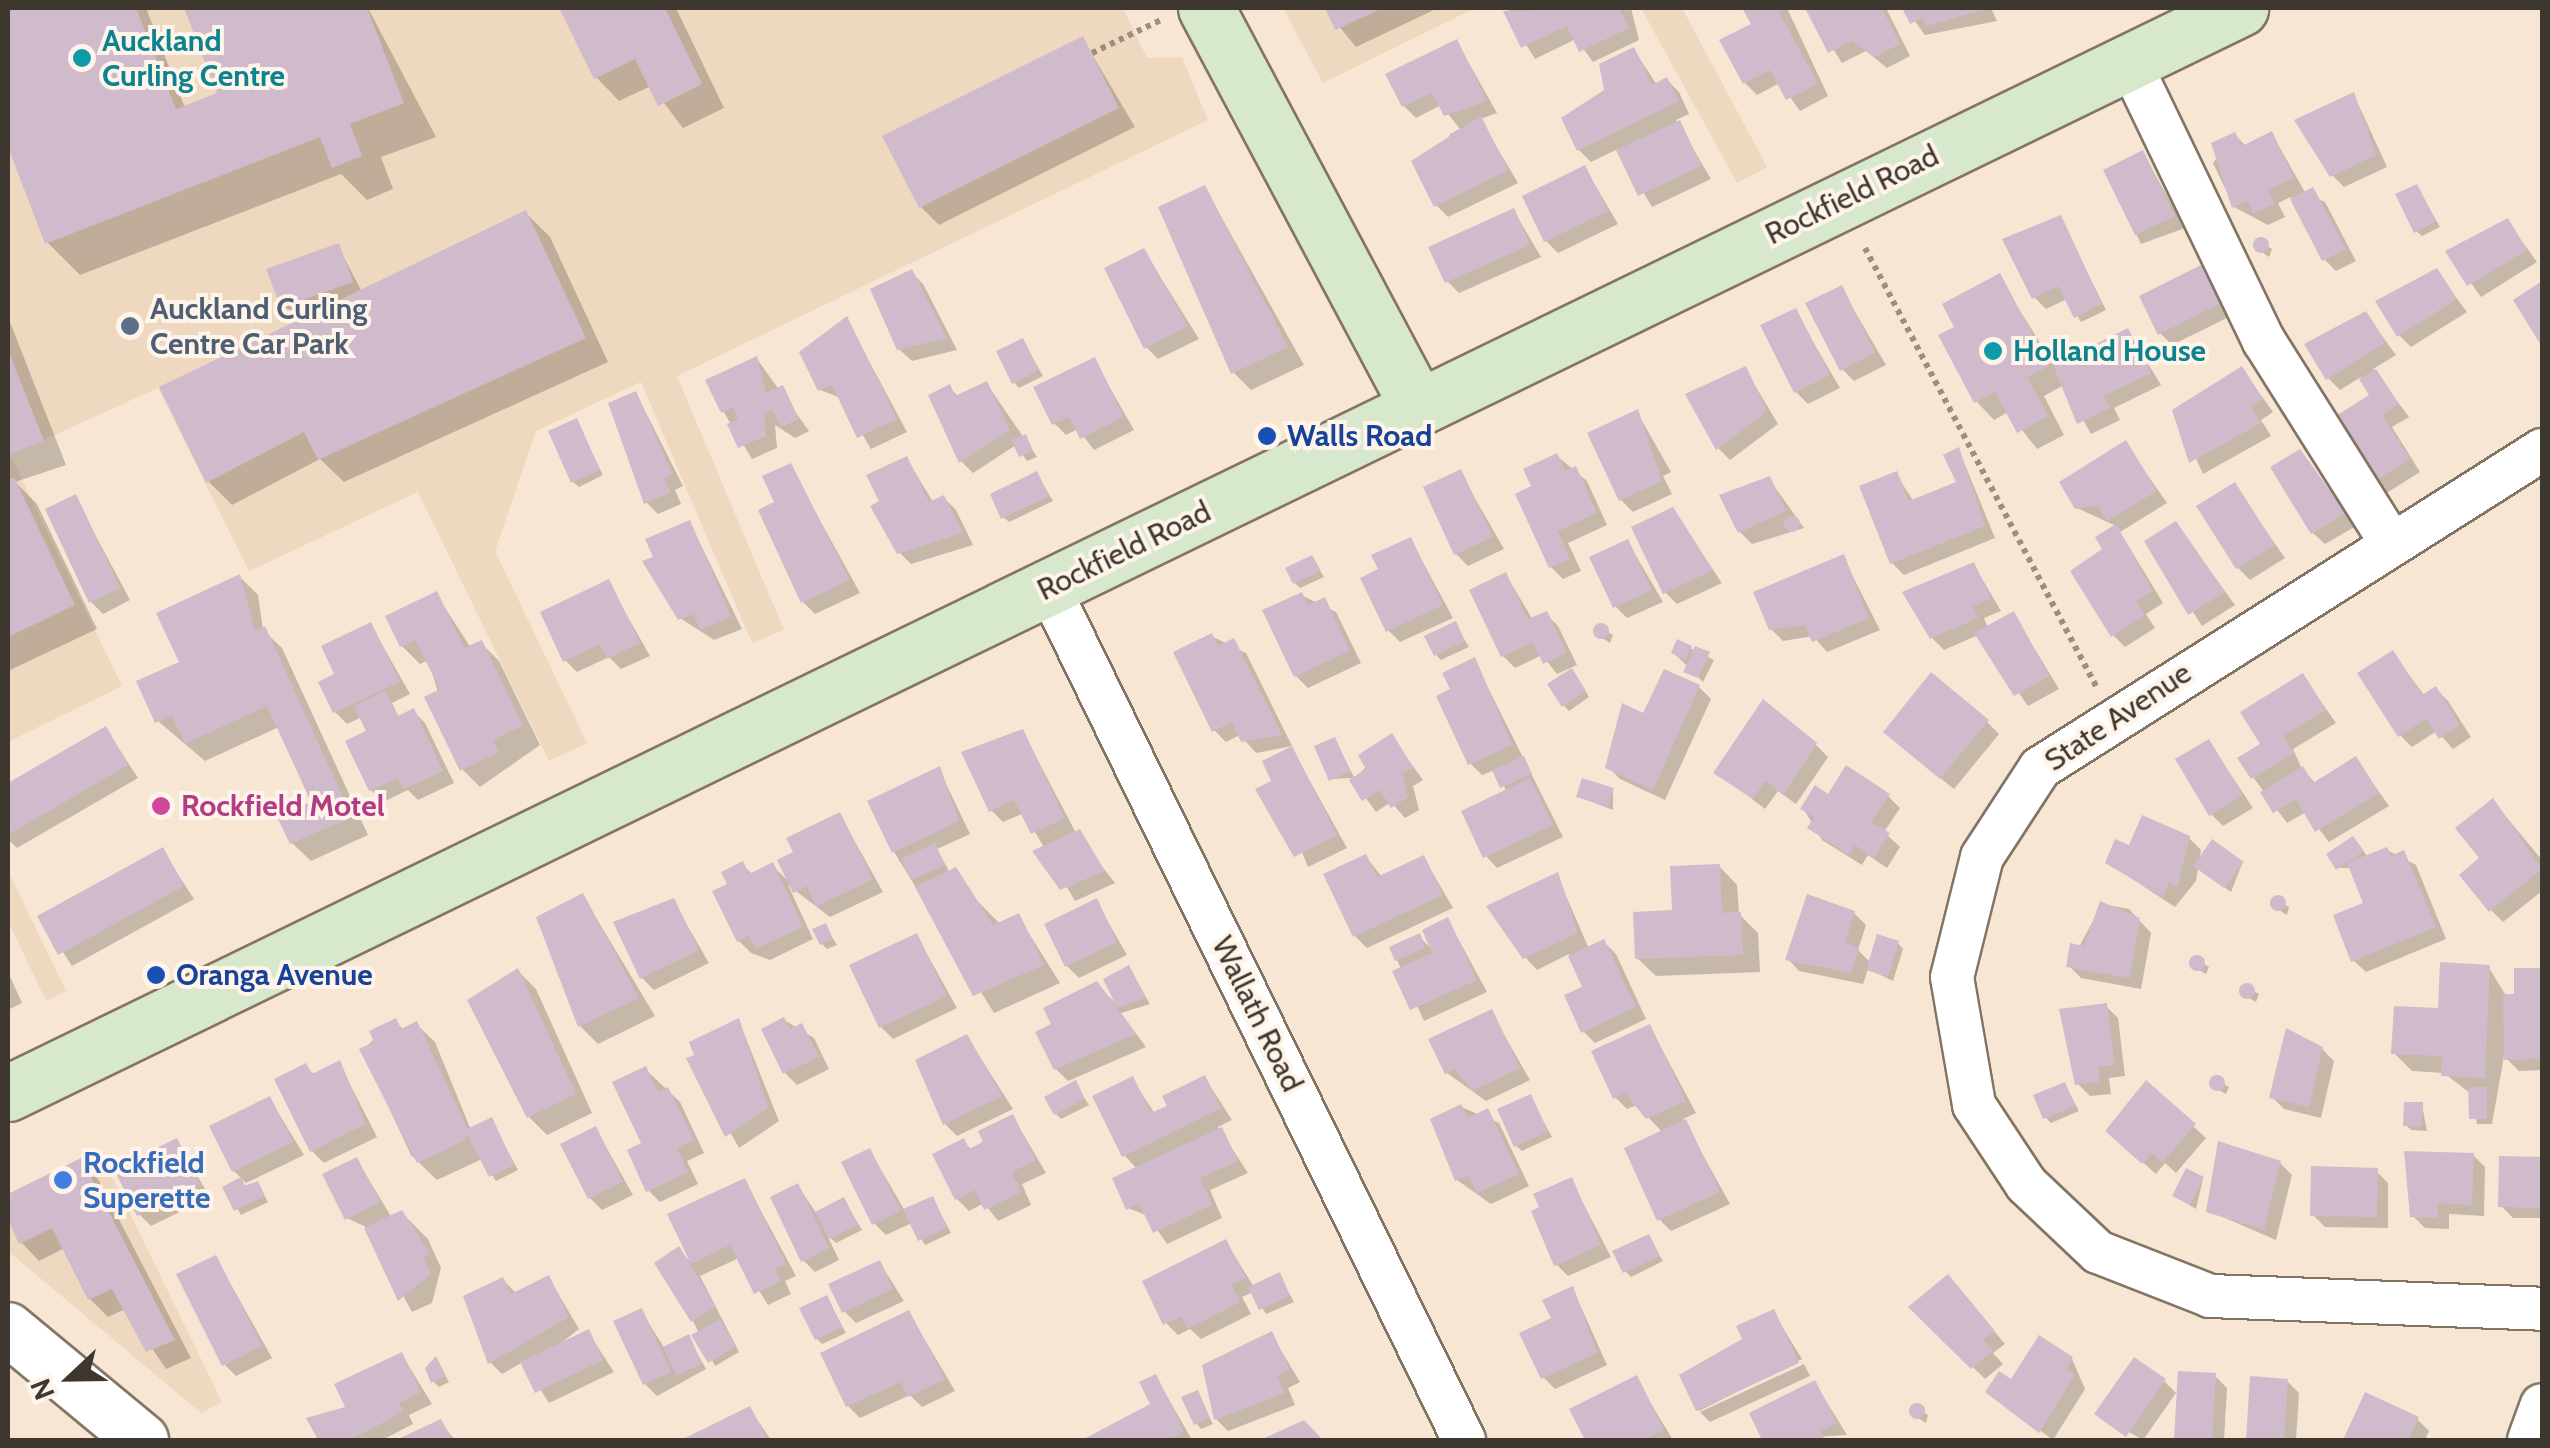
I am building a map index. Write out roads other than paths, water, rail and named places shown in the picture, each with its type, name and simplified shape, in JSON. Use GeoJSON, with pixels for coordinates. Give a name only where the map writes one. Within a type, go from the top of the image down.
{"type":"FeatureCollection","features":[{"type":"Feature","properties":{"kind":"main road","name":"Rockfield Road"},"geometry":{"type":"LineString","coordinates":[[8,1093],[2240,8]]}},
{"type":"Feature","properties":{"kind":"main road"},"geometry":{"type":"LineString","coordinates":[[1191,10],[1417,406]]}},
{"type":"Feature","properties":{"kind":"street"},"geometry":{"type":"LineString","coordinates":[[2129,62],[2264,341],[2392,543]]}},
{"type":"Feature","properties":{"kind":"street","name":"State Avenue"},"geometry":{"type":"LineString","coordinates":[[2542,450],[2111,715],[2040,768],[2006,809],[1962,913],[1952,977],[1958,1037],[1995,1144],[2098,1252],[2166,1286],[2356,1307],[2542,1309]]}},
{"type":"Feature","properties":{"kind":"street","name":"Wallath Road"},"geometry":{"type":"LineString","coordinates":[[1049,588],[1464,1440]]}},
{"type":"Feature","properties":{"kind":"street"},"geometry":{"type":"LineString","coordinates":[[8,1329],[142,1440]]}},
{"type":"Feature","properties":{"kind":"street"},"geometry":{"type":"LineString","coordinates":[[2528,1440],[2542,1405]]}},
{"type":"Feature","properties":{"kind":"place","name":"Auckland Curling Centre"},"geometry":{"type":"Point","coordinates":[82,58]}},
{"type":"Feature","properties":{"kind":"place","name":"Auckland Curling Centre Car Park"},"geometry":{"type":"Point","coordinates":[130,326]}},
{"type":"Feature","properties":{"kind":"place","name":"Holland House"},"geometry":{"type":"Point","coordinates":[1993,351]}},
{"type":"Feature","properties":{"kind":"place","name":"Walls Road"},"geometry":{"type":"Point","coordinates":[1267,436]}},
{"type":"Feature","properties":{"kind":"place","name":"Rockfield Motel"},"geometry":{"type":"Point","coordinates":[161,806]}},
{"type":"Feature","properties":{"kind":"place","name":"Oranga Avenue"},"geometry":{"type":"Point","coordinates":[156,975]}},
{"type":"Feature","properties":{"kind":"place","name":"Rockfield Superette"},"geometry":{"type":"Point","coordinates":[63,1180]}}]}
